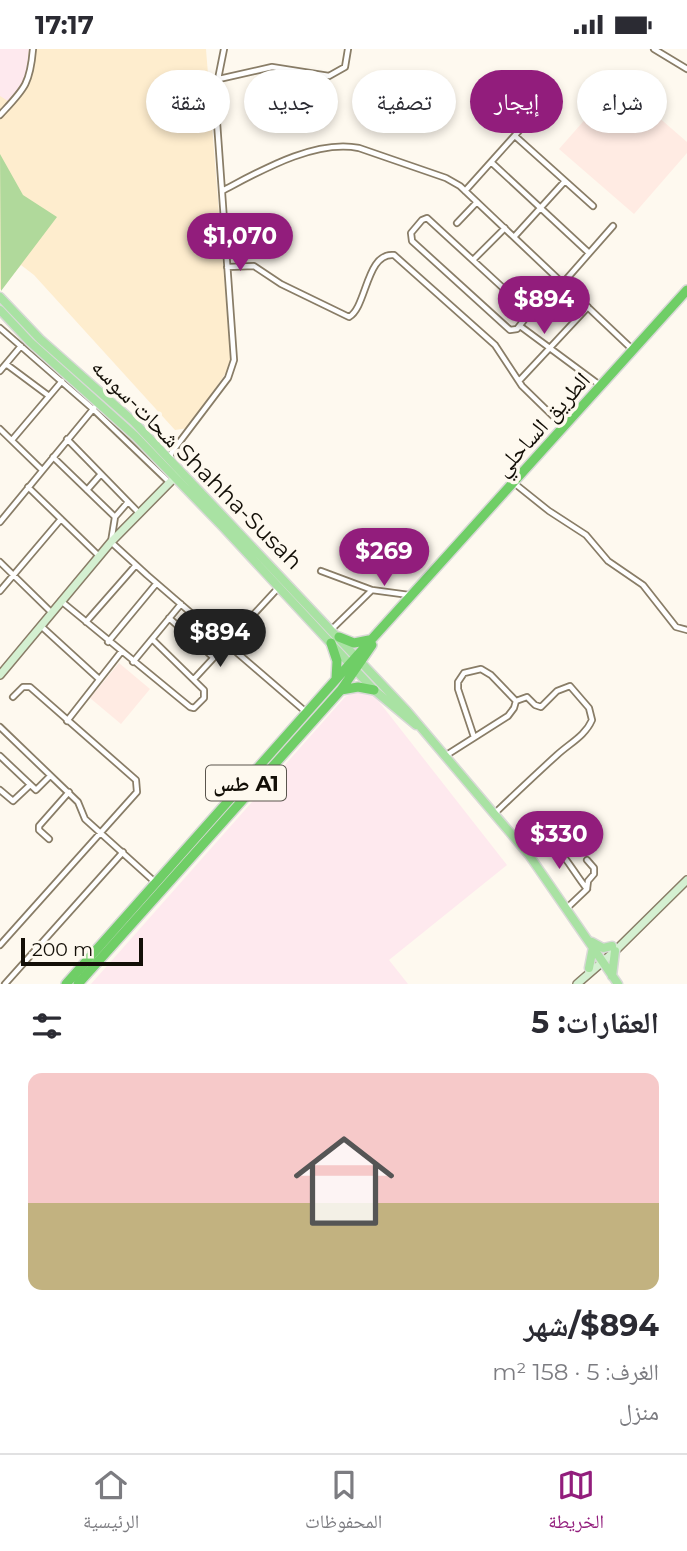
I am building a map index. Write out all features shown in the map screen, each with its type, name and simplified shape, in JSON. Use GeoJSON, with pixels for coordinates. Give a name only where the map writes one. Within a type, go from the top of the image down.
{"type":"FeatureCollection","features":[{"type":"Feature","properties":{"kind":"highway","name":"الطريق الساحلي"},"geometry":{"type":"LineString","coordinates":[[425,582],[687,290]]}},
{"type":"Feature","properties":{"kind":"highway","name":"طس A1"},"geometry":{"type":"LineString","coordinates":[[78,984],[341,690],[371,640],[425,582]]}},
{"type":"Feature","properties":{"kind":"highway"},"geometry":{"type":"LineString","coordinates":[[356,664],[425,582]]}},
{"type":"Feature","properties":{"kind":"highway"},"geometry":{"type":"LineString","coordinates":[[335,680],[335,640],[354,643],[371,640]]}},
{"type":"Feature","properties":{"kind":"highway","name":"طس A1"},"geometry":{"type":"LineString","coordinates":[[66,984],[335,680],[356,664]]}},
{"type":"Feature","properties":{"kind":"highway"},"geometry":{"type":"LineString","coordinates":[[341,690],[358,687],[374,690]]}},
{"type":"Feature","properties":{"kind":"main road","name":"شحات-سوسه Shahha-Susah"},"geometry":{"type":"LineString","coordinates":[[0,297],[40,339],[121,410],[167,463],[174,477],[356,664]]}},
{"type":"Feature","properties":{"kind":"main road","name":"شحات-سوسه Shahha-Susah"},"geometry":{"type":"LineString","coordinates":[[0,310],[97,406],[167,463]]}},
{"type":"Feature","properties":{"kind":"main road","name":"شحات-سوسه Shahha-Susah"},"geometry":{"type":"LineString","coordinates":[[174,477],[332,629],[335,640]]}},
{"type":"Feature","properties":{"kind":"main road"},"geometry":{"type":"LineString","coordinates":[[356,664],[374,690],[419,726]]}},
{"type":"Feature","properties":{"kind":"main road"},"geometry":{"type":"LineString","coordinates":[[356,664],[407,711],[529,855],[618,984]]}},
{"type":"Feature","properties":{"kind":"main road"},"geometry":{"type":"LineString","coordinates":[[592,944],[614,949],[610,973]]}},
{"type":"Feature","properties":{"kind":"main road"},"geometry":{"type":"LineString","coordinates":[[592,944],[591,970],[610,973]]}},
{"type":"Feature","properties":{"kind":"street"},"geometry":{"type":"LineString","coordinates":[[0,115],[25,87],[31,70],[33,49]]}},
{"type":"Feature","properties":{"kind":"street"},"geometry":{"type":"LineString","coordinates":[[220,70],[224,49]]}},
{"type":"Feature","properties":{"kind":"street"},"geometry":{"type":"LineString","coordinates":[[230,77],[272,67],[329,76],[345,67],[348,49]]}},
{"type":"Feature","properties":{"kind":"street"},"geometry":{"type":"LineString","coordinates":[[654,49],[687,69]]}},
{"type":"Feature","properties":{"kind":"street"},"geometry":{"type":"LineString","coordinates":[[167,463],[172,452],[221,388],[233,366],[234,341],[218,133]]}},
{"type":"Feature","properties":{"kind":"street"},"geometry":{"type":"LineString","coordinates":[[465,191],[515,135],[593,206]]}},
{"type":"Feature","properties":{"kind":"street"},"geometry":{"type":"LineString","coordinates":[[222,191],[258,171],[299,155],[344,146],[359,148],[446,178],[465,191],[634,350]]}},
{"type":"Feature","properties":{"kind":"street"},"geometry":{"type":"LineString","coordinates":[[491,162],[589,253]]}},
{"type":"Feature","properties":{"kind":"street"},"geometry":{"type":"LineString","coordinates":[[514,237],[565,181]]}},
{"type":"Feature","properties":{"kind":"street"},"geometry":{"type":"LineString","coordinates":[[457,223],[477,202]]}},
{"type":"Feature","properties":{"kind":"street"},"geometry":{"type":"LineString","coordinates":[[429,219],[527,310],[528,315],[520,326],[516,330],[510,330],[413,242],[411,234],[422,220],[429,219]]}},
{"type":"Feature","properties":{"kind":"street"},"geometry":{"type":"LineString","coordinates":[[563,283],[613,226]]}},
{"type":"Feature","properties":{"kind":"street"},"geometry":{"type":"LineString","coordinates":[[473,260],[505,228]]}},
{"type":"Feature","properties":{"kind":"street"},"geometry":{"type":"LineString","coordinates":[[227,267],[254,266],[281,284],[347,317],[355,312],[367,282],[381,258],[394,254],[495,345],[519,381],[564,427]]}},
{"type":"Feature","properties":{"kind":"street"},"geometry":{"type":"LineString","coordinates":[[519,381],[588,307]]}},
{"type":"Feature","properties":{"kind":"street"},"geometry":{"type":"LineString","coordinates":[[520,326],[601,386]]}},
{"type":"Feature","properties":{"kind":"street"},"geometry":{"type":"LineString","coordinates":[[0,328],[62,381],[97,406],[174,477],[111,541],[1,670]]}},
{"type":"Feature","properties":{"kind":"street"},"geometry":{"type":"LineString","coordinates":[[0,371],[21,346]]}},
{"type":"Feature","properties":{"kind":"street"},"geometry":{"type":"LineString","coordinates":[[6,364],[49,396]]}},
{"type":"Feature","properties":{"kind":"street"},"geometry":{"type":"LineString","coordinates":[[12,440],[62,381]]}},
{"type":"Feature","properties":{"kind":"street"},"geometry":{"type":"LineString","coordinates":[[1,521],[66,439],[97,406]]}},
{"type":"Feature","properties":{"kind":"street"},"geometry":{"type":"LineString","coordinates":[[0,429],[42,470]]}},
{"type":"Feature","properties":{"kind":"street"},"geometry":{"type":"LineString","coordinates":[[66,439],[139,513]]}},
{"type":"Feature","properties":{"kind":"street"},"geometry":{"type":"LineString","coordinates":[[53,457],[115,517]]}},
{"type":"Feature","properties":{"kind":"street"},"geometry":{"type":"LineString","coordinates":[[87,490],[101,474]]}},
{"type":"Feature","properties":{"kind":"street"},"geometry":{"type":"LineString","coordinates":[[514,483],[549,511],[586,535],[608,561],[650,591],[676,627],[687,629]]}},
{"type":"Feature","properties":{"kind":"street"},"geometry":{"type":"LineString","coordinates":[[28,487],[99,556]]}},
{"type":"Feature","properties":{"kind":"street"},"geometry":{"type":"LineString","coordinates":[[111,541],[115,517],[128,502]]}},
{"type":"Feature","properties":{"kind":"street"},"geometry":{"type":"LineString","coordinates":[[0,591],[61,519]]}},
{"type":"Feature","properties":{"kind":"street"},"geometry":{"type":"LineString","coordinates":[[111,541],[156,584],[307,713]]}},
{"type":"Feature","properties":{"kind":"street"},"geometry":{"type":"LineString","coordinates":[[0,562],[51,612]]}},
{"type":"Feature","properties":{"kind":"street"},"geometry":{"type":"LineString","coordinates":[[86,622],[136,565]]}},
{"type":"Feature","properties":{"kind":"street"},"geometry":{"type":"LineString","coordinates":[[321,571],[372,590],[412,595]]}},
{"type":"Feature","properties":{"kind":"street"},"geometry":{"type":"LineString","coordinates":[[108,642],[156,584]]}},
{"type":"Feature","properties":{"kind":"street"},"geometry":{"type":"LineString","coordinates":[[194,679],[279,587]]}},
{"type":"Feature","properties":{"kind":"street"},"geometry":{"type":"LineString","coordinates":[[332,629],[372,590]]}},
{"type":"Feature","properties":{"kind":"street"},"geometry":{"type":"LineString","coordinates":[[61,601],[192,708],[197,706],[204,698],[205,692],[152,639]]}},
{"type":"Feature","properties":{"kind":"street"},"geometry":{"type":"LineString","coordinates":[[133,662],[181,604]]}},
{"type":"Feature","properties":{"kind":"street"},"geometry":{"type":"LineString","coordinates":[[169,618],[213,657]]}},
{"type":"Feature","properties":{"kind":"street"},"geometry":{"type":"LineString","coordinates":[[40,625],[100,679]]}},
{"type":"Feature","properties":{"kind":"street"},"geometry":{"type":"LineString","coordinates":[[67,722],[121,652]]}},
{"type":"Feature","properties":{"kind":"street"},"geometry":{"type":"LineString","coordinates":[[474,737],[457,689],[458,681],[464,673],[477,669],[487,671],[516,701]]}},
{"type":"Feature","properties":{"kind":"street"},"geometry":{"type":"LineString","coordinates":[[0,946],[137,792],[138,784],[27,685],[13,697]]}},
{"type":"Feature","properties":{"kind":"street"},"geometry":{"type":"LineString","coordinates":[[494,814],[564,749],[586,733],[592,720],[589,708],[570,686],[557,691],[541,707],[527,697],[516,701]]}},
{"type":"Feature","properties":{"kind":"street"},"geometry":{"type":"LineString","coordinates":[[445,757],[508,716],[516,701]]}},
{"type":"Feature","properties":{"kind":"street"},"geometry":{"type":"LineString","coordinates":[[0,727],[69,792],[81,806],[85,819],[156,883]]}},
{"type":"Feature","properties":{"kind":"street"},"geometry":{"type":"LineString","coordinates":[[0,756],[30,785],[38,789],[50,776]]}},
{"type":"Feature","properties":{"kind":"street"},"geometry":{"type":"LineString","coordinates":[[0,790],[13,801],[30,785]]}},
{"type":"Feature","properties":{"kind":"street"},"geometry":{"type":"LineString","coordinates":[[49,839],[38,826],[69,792]]}},
{"type":"Feature","properties":{"kind":"street"},"geometry":{"type":"LineString","coordinates":[[529,855],[553,844],[587,889]]}},
{"type":"Feature","properties":{"kind":"street"},"geometry":{"type":"LineString","coordinates":[[5,984],[123,852]]}},
{"type":"Feature","properties":{"kind":"street"},"geometry":{"type":"LineString","coordinates":[[567,908],[587,889],[587,881],[595,871],[587,860]]}},
{"type":"Feature","properties":{"kind":"street"},"geometry":{"type":"LineString","coordinates":[[578,983],[687,880]]}},
{"type":"Feature","properties":{"kind":"shaded area"},"geometry":{"type":"Polygon","coordinates":[[[0,49],[206,49],[208,70],[146,70],[146,133],[213,133],[231,365],[189,428],[175,430],[34,275],[21,265],[0,290],[0,49]]]}},
{"type":"Feature","properties":{"kind":"shaded area"},"geometry":{"type":"Polygon","coordinates":[[[0,49],[29,49],[26,80],[8,101],[0,96],[0,49]]]}},
{"type":"Feature","properties":{"kind":"shaded area"},"geometry":{"type":"Polygon","coordinates":[[[667,125],[687,142],[687,153],[634,214],[559,149],[577,129],[577,133],[667,133],[667,125]]]}},
{"type":"Feature","properties":{"kind":"shaded area"},"geometry":{"type":"Polygon","coordinates":[[[119,663],[150,689],[121,724],[90,698],[119,663]]]}},
{"type":"Feature","properties":{"kind":"shaded area"},"geometry":{"type":"Polygon","coordinates":[[[354,692],[373,694],[507,865],[389,960],[408,984],[91,984],[345,697],[354,692]]]}},
{"type":"Feature","properties":{"kind":"green space"},"geometry":{"type":"Polygon","coordinates":[[[0,154],[23,195],[57,217],[1,291],[0,154]]]}}]}
